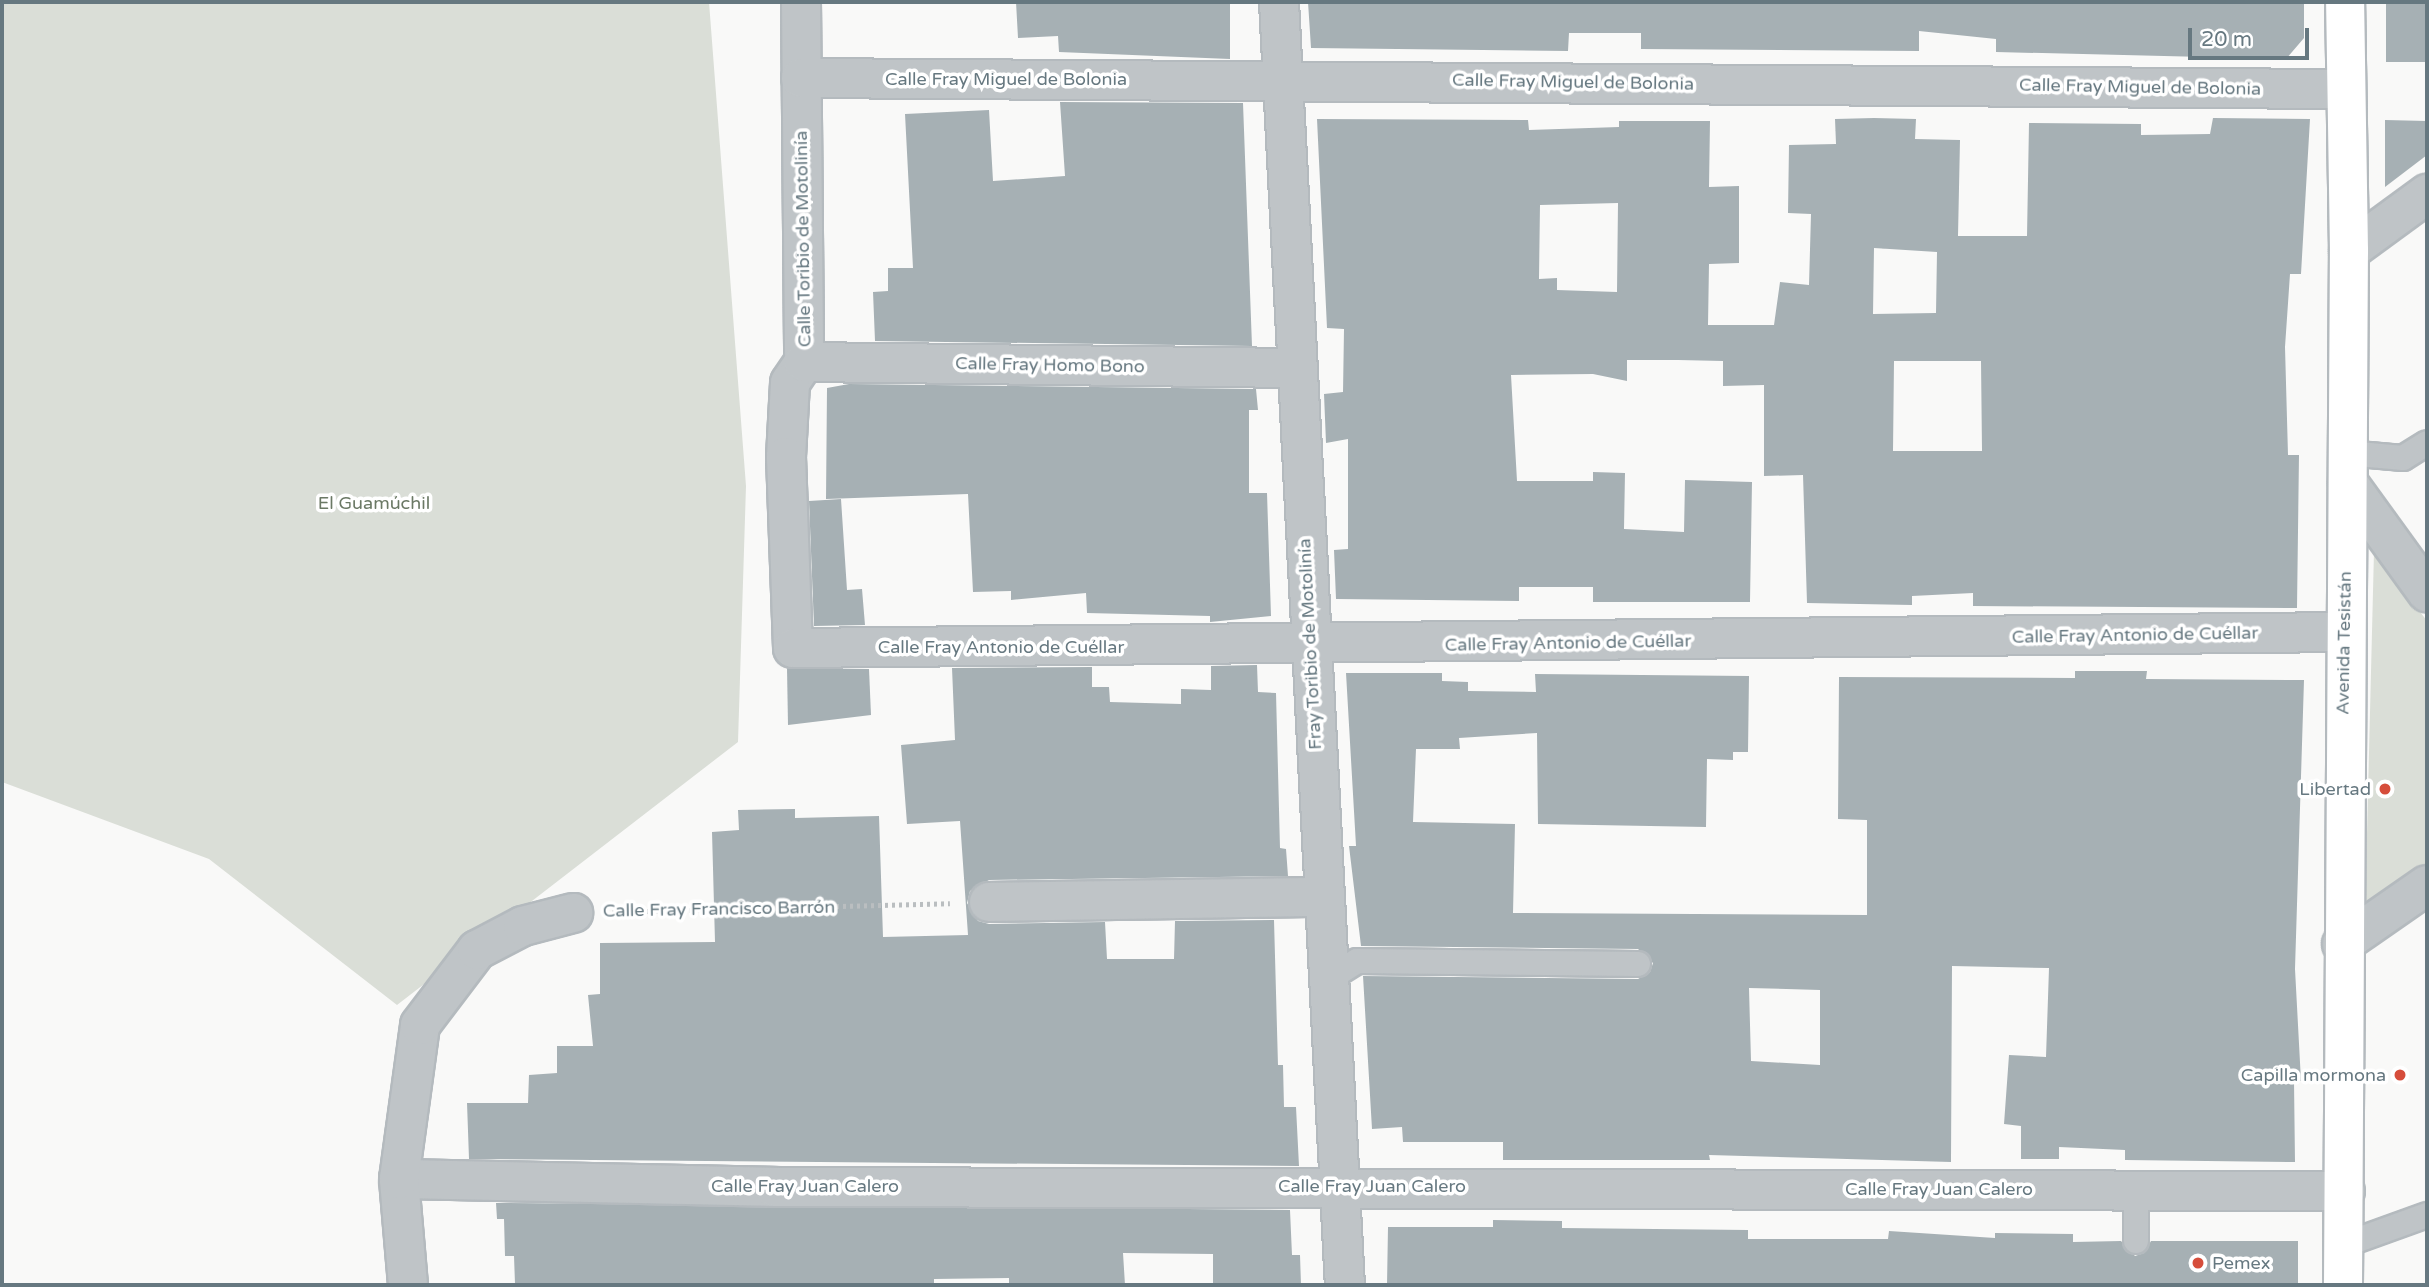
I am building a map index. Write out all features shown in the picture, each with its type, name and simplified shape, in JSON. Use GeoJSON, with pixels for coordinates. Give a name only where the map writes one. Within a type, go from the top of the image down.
{"type":"FeatureCollection","features":[{"type":"Feature","properties":{"kind":"main road","name":"Avenida Tesistán"},"geometry":{"type":"LineString","coordinates":[[2343,1285],[2343,632],[2348,468],[2349,251],[2345,2]]}},
{"type":"Feature","properties":{"kind":"street","name":"Calle Toribio de Motolinía"},"geometry":{"type":"LineString","coordinates":[[793,648],[786,457],[790,383],[804,362],[802,2]]}},
{"type":"Feature","properties":{"kind":"street","name":"Fray Toribio de Motolinía"},"geometry":{"type":"LineString","coordinates":[[1279,2],[1345,1285]]}},
{"type":"Feature","properties":{"kind":"street","name":"Calle Fray Miguel de Bolonia"},"geometry":{"type":"LineString","coordinates":[[801,78],[1283,79],[2345,89]]}},
{"type":"Feature","properties":{"kind":"street"},"geometry":{"type":"LineString","coordinates":[[2349,251],[2427,194]]}},
{"type":"Feature","properties":{"kind":"street","name":"Calle Fray Homo Bono"},"geometry":{"type":"LineString","coordinates":[[804,362],[1297,368]]}},
{"type":"Feature","properties":{"kind":"street"},"geometry":{"type":"LineString","coordinates":[[2348,468],[2427,592]]}},
{"type":"Feature","properties":{"kind":"street","name":"Calle Fray Antonio de Cuéllar"},"geometry":{"type":"LineString","coordinates":[[793,648],[1310,645],[2343,632]]}},
{"type":"Feature","properties":{"kind":"street"},"geometry":{"type":"LineString","coordinates":[[2342,944],[2427,885]]}},
{"type":"Feature","properties":{"kind":"street"},"geometry":{"type":"LineString","coordinates":[[989,902],[1324,897]]}},
{"type":"Feature","properties":{"kind":"street"},"geometry":{"type":"LineString","coordinates":[[408,1285],[399,1179],[420,1025],[477,950],[523,926],[573,913]]}},
{"type":"Feature","properties":{"kind":"street","name":"Calle Fray Juan Calero"},"geometry":{"type":"LineString","coordinates":[[399,1179],[774,1187],[1339,1185],[2345,1191]]}},
{"type":"Feature","properties":{"kind":"lane"},"geometry":{"type":"LineString","coordinates":[[2348,468],[2403,458],[2427,443]]}},
{"type":"Feature","properties":{"kind":"lane"},"geometry":{"type":"LineString","coordinates":[[1330,978],[1357,961],[1638,964]]}},
{"type":"Feature","properties":{"kind":"lane"},"geometry":{"type":"LineString","coordinates":[[2136,1190],[2136,1241]]}},
{"type":"Feature","properties":{"kind":"lane"},"geometry":{"type":"LineString","coordinates":[[2344,1245],[2427,1215]]}},
{"type":"Feature","properties":{"kind":"path","name":"Calle Fray Francisco Barrón"},"geometry":{"type":"LineString","coordinates":[[573,913],[989,902]]}},
{"type":"Feature","properties":{"kind":"green space","name":"El Guamúchil"},"geometry":{"type":"Polygon","coordinates":[[[2,2],[709,2],[746,486],[738,742],[397,1005],[209,859],[2,782],[2,2]]]}},
{"type":"Feature","properties":{"kind":"green space"},"geometry":{"type":"Polygon","coordinates":[[[2374,551],[2427,621],[2427,869],[2365,915],[2374,551]]]}},
{"type":"Feature","properties":{"kind":"building"},"geometry":{"type":"Polygon","coordinates":[[[1016,2],[1230,2],[1230,59],[1059,52],[1058,36],[1018,38],[1016,2]]]}},
{"type":"Feature","properties":{"kind":"building"},"geometry":{"type":"Polygon","coordinates":[[[1308,2],[2304,2],[2304,38],[2286,59],[1996,52],[1996,39],[1919,31],[1919,51],[1641,49],[1641,33],[1569,33],[1568,51],[1311,48],[1308,2]]]}},
{"type":"Feature","properties":{"kind":"building"},"geometry":{"type":"Polygon","coordinates":[[[2386,2],[2427,2],[2427,62],[2386,62],[2386,2]]]}},
{"type":"Feature","properties":{"kind":"building"},"geometry":{"type":"Polygon","coordinates":[[[1060,102],[1243,103],[1252,346],[875,341],[873,292],[888,291],[888,268],[913,268],[905,114],[989,110],[993,181],[1065,176],[1060,102]]]}},
{"type":"Feature","properties":{"kind":"building"},"geometry":{"type":"Polygon","coordinates":[[[2213,118],[2310,119],[2301,274],[2290,274],[2285,347],[2288,455],[2299,455],[2297,608],[1973,606],[1973,593],[1912,596],[1912,605],[1807,603],[1803,475],[1764,476],[1764,385],[1723,386],[1723,361],[1678,360],[1627,360],[1627,381],[1593,374],[1511,375],[1517,481],[1593,481],[1593,472],[1625,473],[1624,529],[1684,532],[1685,480],[1752,482],[1750,602],[1593,602],[1593,587],[1519,587],[1519,601],[1336,599],[1334,550],[1348,549],[1348,439],[1326,443],[1324,394],[1343,392],[1344,329],[1327,328],[1317,119],[1528,120],[1529,130],[1619,127],[1619,121],[1710,121],[1709,187],[1739,186],[1739,263],[1709,264],[1708,325],[1774,325],[1780,282],[1809,285],[1811,214],[1788,213],[1789,145],[1836,144],[1835,119],[1916,119],[1915,139],[1960,140],[1958,236],[2027,236],[2029,123],[2141,124],[2141,135],[2210,134],[2213,118]],[[1618,203],[1540,205],[1539,279],[1557,278],[1557,290],[1617,292],[1618,203]],[[1874,248],[1873,314],[1936,313],[1937,252],[1874,248]],[[1894,361],[1893,451],[1982,451],[1981,361],[1894,361]]]}},
{"type":"Feature","properties":{"kind":"building"},"geometry":{"type":"Polygon","coordinates":[[[2385,120],[2427,121],[2427,155],[2385,187],[2385,120]]]}},
{"type":"Feature","properties":{"kind":"building"},"geometry":{"type":"Polygon","coordinates":[[[849,384],[1256,389],[1258,410],[1249,410],[1249,493],[1267,493],[1271,616],[1210,622],[1210,616],[1087,613],[1086,593],[1011,600],[1011,591],[973,592],[968,494],[826,499],[827,388],[849,384]]]}},
{"type":"Feature","properties":{"kind":"building"},"geometry":{"type":"Polygon","coordinates":[[[841,499],[847,590],[862,589],[865,625],[814,626],[809,501],[841,499]]]}},
{"type":"Feature","properties":{"kind":"building"},"geometry":{"type":"Polygon","coordinates":[[[1257,665],[1258,692],[1276,693],[1280,848],[1286,849],[1288,876],[989,880],[970,891],[967,903],[978,921],[989,924],[1105,922],[1107,959],[1174,959],[1175,921],[1274,920],[1278,1065],[1283,1065],[1284,1107],[1296,1107],[1299,1166],[469,1159],[467,1103],[528,1103],[529,1075],[557,1073],[557,1046],[593,1046],[588,995],[600,994],[600,943],[715,942],[712,832],[739,830],[738,810],[795,809],[795,818],[879,816],[883,937],[968,935],[960,821],[907,824],[901,745],[955,740],[952,668],[1092,667],[1092,687],[1109,687],[1110,702],[1181,704],[1181,689],[1211,690],[1211,666],[1257,665]]]}},
{"type":"Feature","properties":{"kind":"building"},"geometry":{"type":"Polygon","coordinates":[[[787,668],[869,669],[871,715],[788,725],[787,668]]]}},
{"type":"Feature","properties":{"kind":"building"},"geometry":{"type":"Polygon","coordinates":[[[2075,671],[2147,671],[2146,679],[2304,680],[2295,969],[2301,1081],[2294,1081],[2295,1162],[2125,1160],[2125,1150],[2059,1147],[2059,1159],[2021,1159],[2021,1126],[2004,1124],[2009,1055],[2046,1057],[2049,968],[1952,966],[1951,1162],[1709,1155],[1710,1160],[1503,1160],[1503,1142],[1403,1142],[1402,1127],[1372,1129],[1363,976],[1638,979],[1650,972],[1653,963],[1638,949],[1361,946],[1349,846],[1356,846],[1346,673],[1442,673],[1442,681],[1468,682],[1468,691],[1536,692],[1535,674],[1749,676],[1748,752],[1733,752],[1733,760],[1707,759],[1706,827],[1538,824],[1537,733],[1459,738],[1460,749],[1416,749],[1413,822],[1515,824],[1513,913],[1867,915],[1867,820],[1838,819],[1839,677],[2075,678],[2075,671]],[[1749,988],[1751,1061],[1820,1065],[1820,990],[1749,988]]]}},
{"type":"Feature","properties":{"kind":"building"},"geometry":{"type":"Polygon","coordinates":[[[496,1203],[1290,1210],[1292,1255],[1300,1255],[1301,1285],[1213,1285],[1213,1254],[1123,1253],[1125,1285],[1009,1285],[1009,1278],[934,1279],[934,1285],[515,1284],[514,1256],[505,1256],[504,1219],[497,1219],[496,1203]]]}},
{"type":"Feature","properties":{"kind":"building"},"geometry":{"type":"Polygon","coordinates":[[[1493,1220],[1562,1221],[1562,1228],[1748,1230],[1748,1239],[1888,1239],[1889,1231],[1995,1238],[1995,1233],[2073,1234],[2073,1242],[2121,1241],[2135,1256],[2144,1253],[2151,1241],[2298,1241],[2298,1285],[1387,1285],[1388,1227],[1493,1227],[1493,1220]]]}},
{"type":"Feature","properties":{"kind":"place","name":"Libertad"},"geometry":{"type":"Point","coordinates":[2385,789]}},
{"type":"Feature","properties":{"kind":"place","name":"Capilla mormona"},"geometry":{"type":"Point","coordinates":[2400,1075]}},
{"type":"Feature","properties":{"kind":"place","name":"Pemex"},"geometry":{"type":"Point","coordinates":[2198,1263]}}]}
